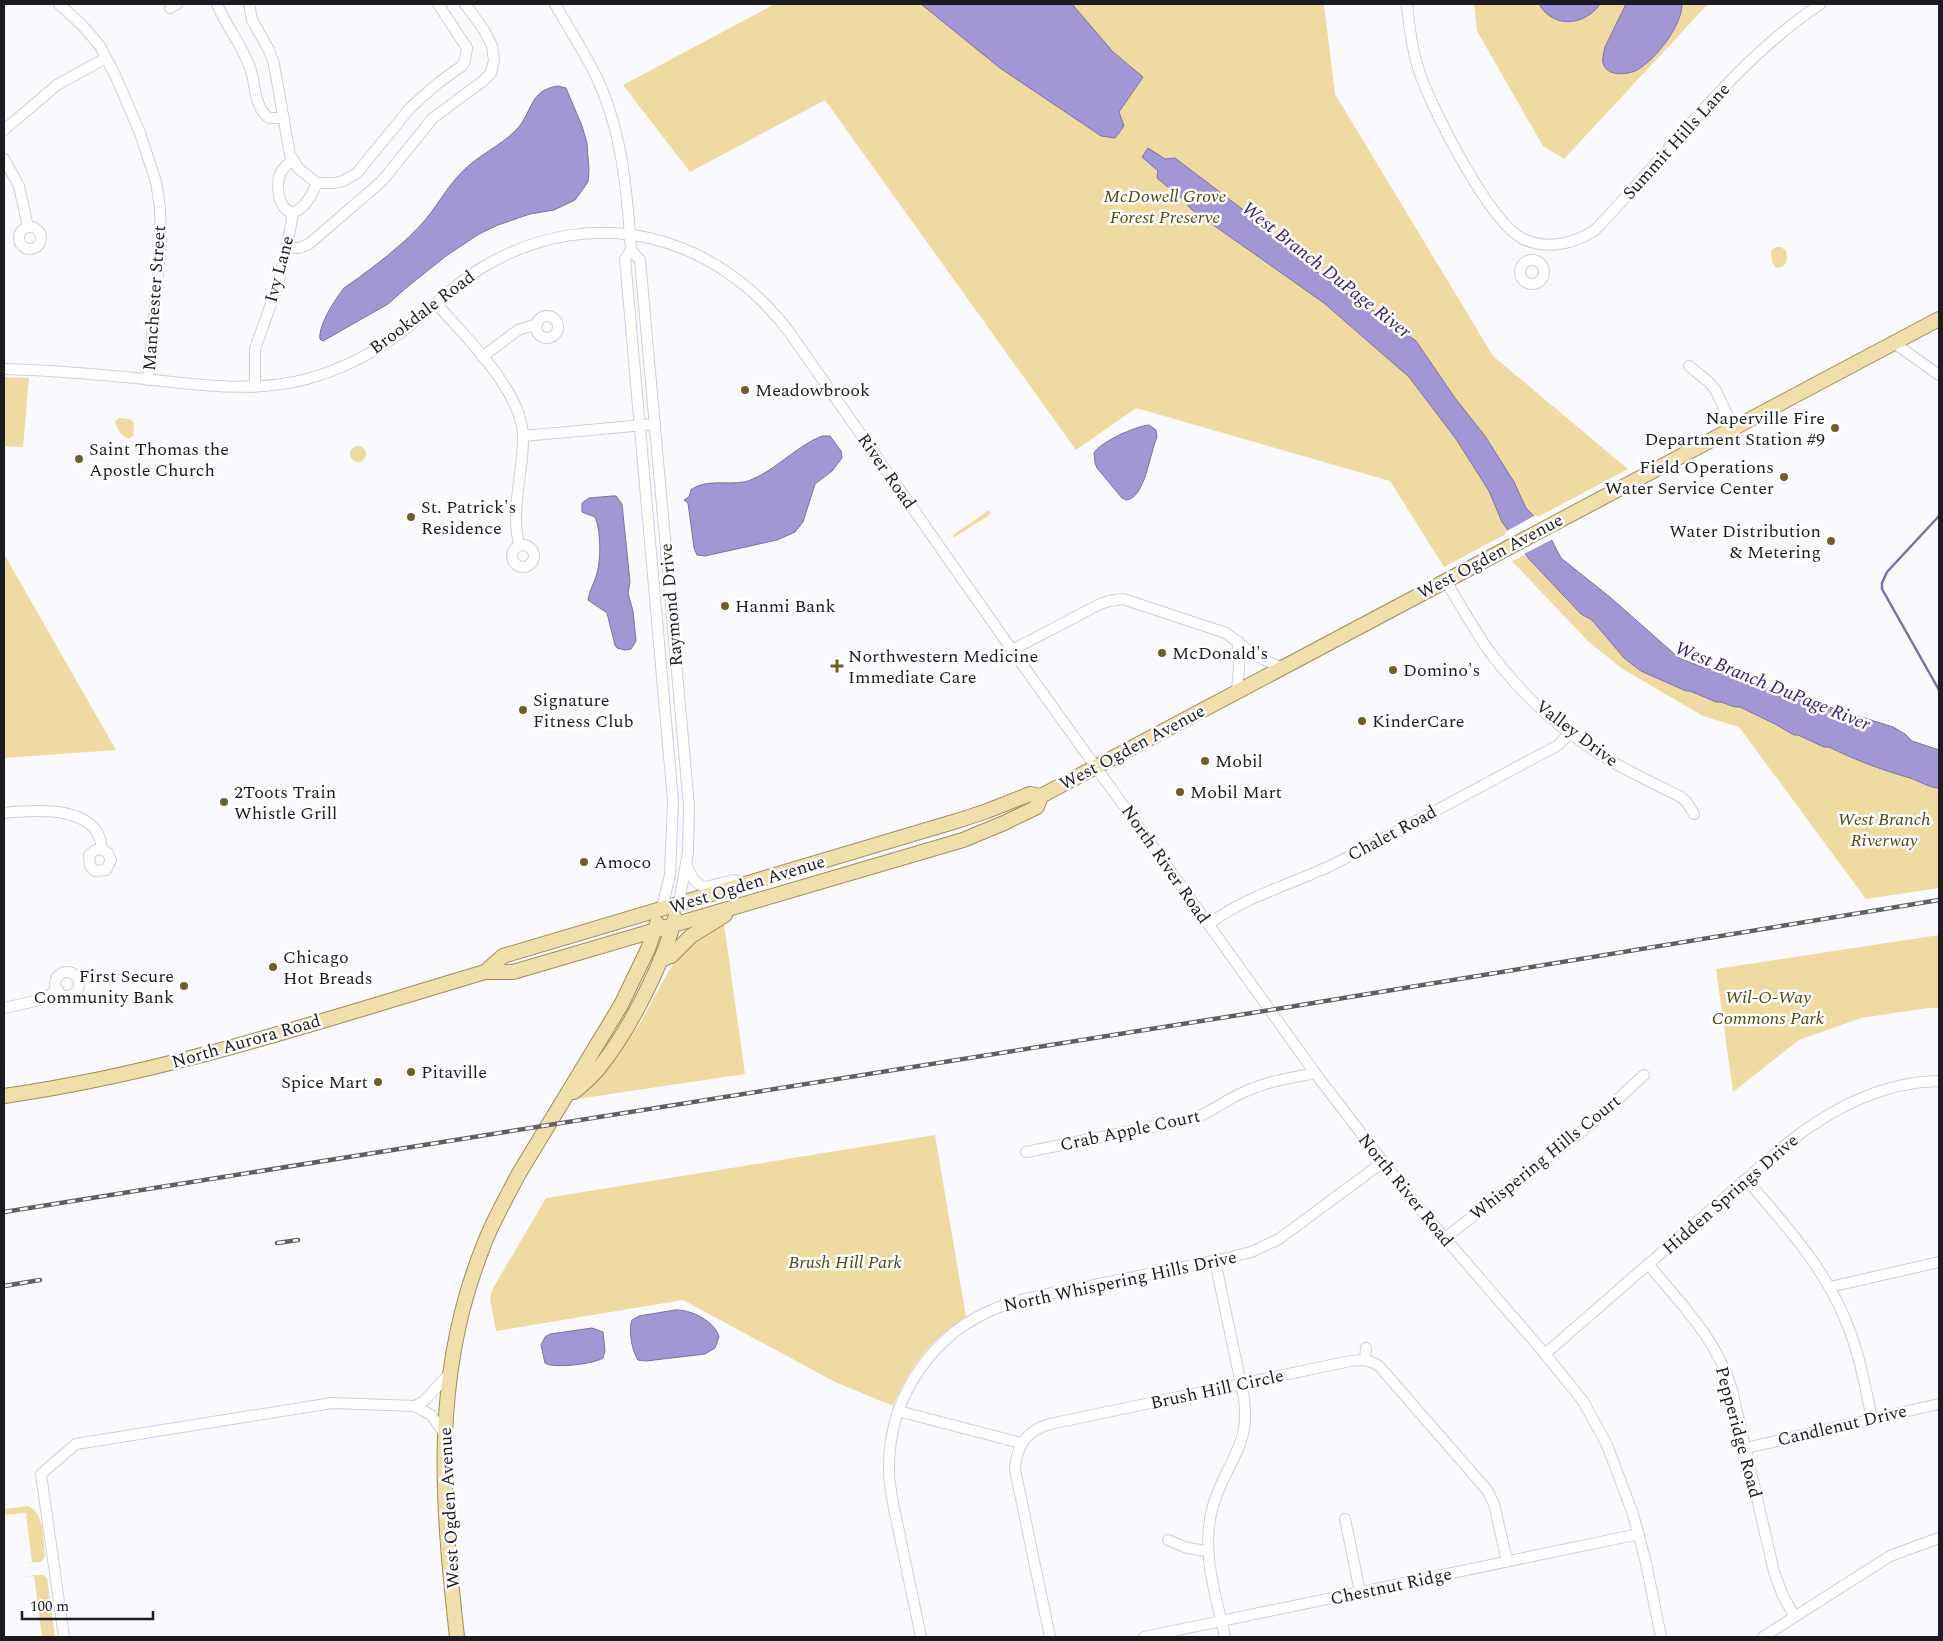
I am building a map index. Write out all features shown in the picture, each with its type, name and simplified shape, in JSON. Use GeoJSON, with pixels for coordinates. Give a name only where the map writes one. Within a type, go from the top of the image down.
{"type":"FeatureCollection","features":[{"type":"Feature","properties":{"kind":"main road","name":"West Ogden Avenue"},"geometry":{"type":"LineString","coordinates":[[458,1637],[446,1524],[444,1433],[448,1376],[461,1314],[475,1267],[488,1234],[518,1175],[621,1005],[648,949],[662,908],[969,817],[1030,794],[1041,796],[1733,426],[1939,319]]}},
{"type":"Feature","properties":{"kind":"main road","name":"West Ogden Avenue"},"geometry":{"type":"LineString","coordinates":[[823,882],[987,831],[1037,807],[1041,796]]}},
{"type":"Feature","properties":{"kind":"main road","name":"North Aurora Road"},"geometry":{"type":"LineString","coordinates":[[4,1096],[122,1074],[178,1061],[256,1040],[485,972],[513,972],[823,882]]}},
{"type":"Feature","properties":{"kind":"main road","name":"Raymond Drive"},"geometry":{"type":"LineString","coordinates":[[660,960],[679,903]]}},
{"type":"Feature","properties":{"kind":"main road","name":"West Ogden Avenue"},"geometry":{"type":"LineString","coordinates":[[562,1104],[599,1069],[635,1012],[660,960],[672,956],[691,936],[746,904]]}},
{"type":"Feature","properties":{"kind":"main road","name":"North Aurora Road"},"geometry":{"type":"LineString","coordinates":[[485,972],[503,956],[662,908]]}},
{"type":"Feature","properties":{"kind":"street","name":"Manchester Street"},"geometry":{"type":"LineString","coordinates":[[59,4],[96,40],[106,58],[145,146],[153,172],[159,202],[161,242],[148,380]]}},
{"type":"Feature","properties":{"kind":"street"},"geometry":{"type":"LineString","coordinates":[[217,4],[249,65],[256,95],[263,112],[269,118],[284,118]]}},
{"type":"Feature","properties":{"kind":"street"},"geometry":{"type":"LineString","coordinates":[[249,4],[252,20],[269,50],[274,64],[292,161],[299,170],[317,183],[334,184],[357,173],[410,108],[438,83],[462,66],[467,48],[438,4]]}},
{"type":"Feature","properties":{"kind":"street"},"geometry":{"type":"LineString","coordinates":[[287,247],[298,248],[309,244],[382,180],[432,118],[483,81],[490,73],[494,60],[492,46],[484,30],[465,4]]}},
{"type":"Feature","properties":{"kind":"street","name":"Raymond Drive"},"geometry":{"type":"LineString","coordinates":[[555,4],[595,75],[611,114],[624,163],[631,250],[640,260],[688,798],[689,824],[686,861],[679,903]]}},
{"type":"Feature","properties":{"kind":"street"},"geometry":{"type":"LineString","coordinates":[[1407,4],[1412,46],[1430,100],[1454,147],[1498,218],[1509,230],[1522,239],[1538,244],[1534,261]]}},
{"type":"Feature","properties":{"kind":"street","name":"Summit Hills Lane"},"geometry":{"type":"LineString","coordinates":[[1538,244],[1563,244],[1580,239],[1595,230],[1753,58],[1790,26],[1820,4]]}},
{"type":"Feature","properties":{"kind":"street"},"geometry":{"type":"LineString","coordinates":[[4,130],[52,89],[72,75],[106,58]]}},
{"type":"Feature","properties":{"kind":"street"},"geometry":{"type":"LineString","coordinates":[[4,159],[19,186],[28,227]]}},
{"type":"Feature","properties":{"kind":"street","name":"Ivy Lane"},"geometry":{"type":"LineString","coordinates":[[254,387],[255,349],[278,284],[293,213],[284,207],[278,194],[278,183],[282,171],[292,161]]}},
{"type":"Feature","properties":{"kind":"street"},"geometry":{"type":"LineString","coordinates":[[293,213],[307,203],[317,183]]}},
{"type":"Feature","properties":{"kind":"street","name":"Brookdale Road"},"geometry":{"type":"LineString","coordinates":[[4,369],[35,370],[202,385],[254,387],[306,379],[353,362],[391,339],[483,267],[502,256],[528,246],[568,236],[605,233],[630,234]]}},
{"type":"Feature","properties":{"kind":"street","name":"River Road"},"geometry":{"type":"LineString","coordinates":[[630,234],[675,246],[715,264],[742,281],[769,306],[820,375],[1012,650],[1096,766]]}},
{"type":"Feature","properties":{"kind":"street","name":"Raymond Drive"},"geometry":{"type":"LineString","coordinates":[[631,250],[624,259],[672,801],[670,875],[662,908]]}},
{"type":"Feature","properties":{"kind":"street"},"geometry":{"type":"LineString","coordinates":[[436,303],[482,357],[511,396],[520,416],[523,436],[516,522],[519,545]]}},
{"type":"Feature","properties":{"kind":"street"},"geometry":{"type":"LineString","coordinates":[[482,357],[518,330],[537,324]]}},
{"type":"Feature","properties":{"kind":"street"},"geometry":{"type":"LineString","coordinates":[[1894,343],[1939,375]]}},
{"type":"Feature","properties":{"kind":"street"},"geometry":{"type":"LineString","coordinates":[[1689,366],[1709,382],[1716,391],[1733,426]]}},
{"type":"Feature","properties":{"kind":"street"},"geometry":{"type":"LineString","coordinates":[[523,436],[655,424]]}},
{"type":"Feature","properties":{"kind":"street","name":"Valley Drive"},"geometry":{"type":"LineString","coordinates":[[1445,580],[1475,630],[1507,673],[1541,709],[1570,733],[1617,764],[1679,796],[1686,801],[1694,814]]}},
{"type":"Feature","properties":{"kind":"street"},"geometry":{"type":"LineString","coordinates":[[1012,650],[1100,604],[1116,599],[1209,626],[1226,633],[1260,659],[1280,667]]}},
{"type":"Feature","properties":{"kind":"street"},"geometry":{"type":"LineString","coordinates":[[1237,691],[1239,667],[1238,641]]}},
{"type":"Feature","properties":{"kind":"street","name":"Chalet Road"},"geometry":{"type":"LineString","coordinates":[[1209,924],[1222,914],[1252,898],[1334,863],[1557,746],[1570,733]]}},
{"type":"Feature","properties":{"kind":"street","name":"North River Road"},"geometry":{"type":"LineString","coordinates":[[1096,766],[1315,1073],[1383,1162],[1445,1238],[1568,1381],[1590,1414],[1607,1445],[1639,1534],[1661,1637]]}},
{"type":"Feature","properties":{"kind":"street"},"geometry":{"type":"LineString","coordinates":[[4,813],[55,811],[74,816],[89,824],[95,830],[100,838],[102,849]]}},
{"type":"Feature","properties":{"kind":"street"},"geometry":{"type":"LineString","coordinates":[[686,861],[698,885],[706,887],[734,880],[748,882]]}},
{"type":"Feature","properties":{"kind":"street"},"geometry":{"type":"LineString","coordinates":[[4,1008],[40,1000],[58,990]]}},
{"type":"Feature","properties":{"kind":"street","name":"Crab Apple Court"},"geometry":{"type":"LineString","coordinates":[[1026,1152],[1193,1119],[1206,1114],[1242,1092],[1260,1085],[1315,1073]]}},
{"type":"Feature","properties":{"kind":"street","name":"Whispering Hills Court"},"geometry":{"type":"LineString","coordinates":[[1445,1238],[1591,1124],[1644,1075]]}},
{"type":"Feature","properties":{"kind":"street","name":"Hidden Springs Drive"},"geometry":{"type":"LineString","coordinates":[[1545,1354],[1801,1133],[1833,1112],[1860,1099],[1916,1083],[1939,1081]]}},
{"type":"Feature","properties":{"kind":"street","name":"North Whispering Hills Drive"},"geometry":{"type":"LineString","coordinates":[[921,1637],[890,1482],[891,1446],[898,1411],[912,1379],[932,1353],[958,1329],[986,1312],[1022,1300],[1216,1261],[1251,1252],[1279,1239],[1383,1162]]}},
{"type":"Feature","properties":{"kind":"street"},"geometry":{"type":"LineString","coordinates":[[1746,1179],[1802,1244],[1830,1287],[1859,1358],[1872,1419]]}},
{"type":"Feature","properties":{"kind":"street"},"geometry":{"type":"LineString","coordinates":[[1216,1261],[1244,1398],[1246,1418],[1240,1443],[1214,1499],[1208,1533],[1207,1551],[1225,1637]]}},
{"type":"Feature","properties":{"kind":"street"},"geometry":{"type":"LineString","coordinates":[[1830,1287],[1939,1262]]}},
{"type":"Feature","properties":{"kind":"street","name":"Pepperidge Road"},"geometry":{"type":"LineString","coordinates":[[1648,1264],[1700,1326],[1717,1352],[1732,1390],[1774,1572],[1783,1596],[1795,1617]]}},
{"type":"Feature","properties":{"kind":"street"},"geometry":{"type":"LineString","coordinates":[[1366,1348],[1365,1360],[1372,1361],[1387,1374],[1487,1490],[1494,1504],[1507,1562]]}},
{"type":"Feature","properties":{"kind":"street","name":"Brush Hill Circle"},"geometry":{"type":"LineString","coordinates":[[1021,1443],[1026,1436],[1044,1426],[1365,1360]]}},
{"type":"Feature","properties":{"kind":"street"},"geometry":{"type":"LineString","coordinates":[[64,1637],[41,1474],[76,1444],[332,1404],[415,1406],[433,1393],[448,1376]]}},
{"type":"Feature","properties":{"kind":"street","name":"Candlenut Drive"},"geometry":{"type":"LineString","coordinates":[[1746,1448],[1939,1404]]}},
{"type":"Feature","properties":{"kind":"street"},"geometry":{"type":"LineString","coordinates":[[415,1406],[431,1416],[444,1433]]}},
{"type":"Feature","properties":{"kind":"street"},"geometry":{"type":"LineString","coordinates":[[898,1411],[1021,1443],[1015,1462],[1016,1476],[1050,1637]]}},
{"type":"Feature","properties":{"kind":"street"},"geometry":{"type":"LineString","coordinates":[[1345,1518],[1360,1592]]}},
{"type":"Feature","properties":{"kind":"street","name":"Chestnut Ridge"},"geometry":{"type":"LineString","coordinates":[[1144,1637],[1639,1534]]}},
{"type":"Feature","properties":{"kind":"street"},"geometry":{"type":"LineString","coordinates":[[1763,1637],[1890,1556],[1939,1538]]}},
{"type":"Feature","properties":{"kind":"street"},"geometry":{"type":"LineString","coordinates":[[1168,1540],[1187,1548],[1207,1551]]}},
{"type":"Feature","properties":{"kind":"green space","name":"McDowell Grove Forest Preserve"},"geometry":{"type":"Polygon","coordinates":[[[775,4],[1324,4],[1335,94],[1493,356],[1628,469],[1444,567],[1390,481],[1136,408],[1076,450],[825,100],[690,172],[623,85],[775,4]]]}},
{"type":"Feature","properties":{"kind":"green space"},"geometry":{"type":"Polygon","coordinates":[[[1474,4],[1708,4],[1564,159],[1543,146],[1477,31],[1474,4]]]}},
{"type":"Feature","properties":{"kind":"green space"},"geometry":{"type":"Polygon","coordinates":[[[1776,247],[1781,247],[1786,251],[1786,263],[1780,268],[1776,268],[1772,262],[1771,251],[1776,247]]]}},
{"type":"Feature","properties":{"kind":"green space"},"geometry":{"type":"Polygon","coordinates":[[[4,377],[29,378],[23,447],[4,446],[4,377]]]}},
{"type":"Feature","properties":{"kind":"green space"},"geometry":{"type":"Polygon","coordinates":[[[119,418],[130,419],[134,423],[133,436],[129,439],[122,435],[117,427],[115,422],[119,418]]]}},
{"type":"Feature","properties":{"kind":"green space"},"geometry":{"type":"Polygon","coordinates":[[[358,446],[364,448],[366,454],[364,460],[358,462],[352,460],[350,454],[352,448],[358,446]]]}},
{"type":"Feature","properties":{"kind":"green space"},"geometry":{"type":"Polygon","coordinates":[[[989,510],[988,516],[953,538],[953,535],[989,510]]]}},
{"type":"Feature","properties":{"kind":"green space"},"geometry":{"type":"Polygon","coordinates":[[[4,554],[116,750],[4,758],[4,554]]]}},
{"type":"Feature","properties":{"kind":"green space","name":"West Branch Riverway"},"geometry":{"type":"Polygon","coordinates":[[[1525,555],[1581,614],[1592,620],[1624,658],[1673,686],[1705,698],[1720,701],[1723,704],[1739,707],[1794,735],[1879,768],[1939,788],[1939,888],[1866,899],[1739,727],[1703,716],[1621,668],[1588,641],[1512,561],[1525,555]]]}},
{"type":"Feature","properties":{"kind":"green space"},"geometry":{"type":"Polygon","coordinates":[[[724,924],[745,1074],[577,1099],[619,1053],[640,1023],[676,958],[698,939],[724,924]]]}},
{"type":"Feature","properties":{"kind":"green space","name":"Wil-O-Way Commons Park"},"geometry":{"type":"Polygon","coordinates":[[[1939,935],[1939,1008],[1861,1018],[1799,1040],[1733,1092],[1716,969],[1939,935]]]}},
{"type":"Feature","properties":{"kind":"green space","name":"Brush Hill Park"},"geometry":{"type":"Polygon","coordinates":[[[935,1135],[966,1317],[941,1336],[922,1355],[907,1378],[893,1406],[835,1382],[683,1300],[496,1331],[490,1299],[492,1290],[546,1198],[935,1135]]]}},
{"type":"Feature","properties":{"kind":"green space"},"geometry":{"type":"Polygon","coordinates":[[[28,1506],[38,1515],[42,1528],[45,1557],[41,1562],[25,1563],[32,1562],[26,1513],[4,1515],[4,1509],[28,1506]]]}},
{"type":"Feature","properties":{"kind":"green space"},"geometry":{"type":"Polygon","coordinates":[[[34,1575],[43,1575],[47,1578],[55,1637],[42,1637],[34,1576],[26,1577],[34,1575]]]}},
{"type":"Feature","properties":{"kind":"shaded area"},"geometry":{"type":"Polygon","coordinates":[[[921,4],[1072,4],[1113,52],[1143,77],[1119,112],[1124,126],[1115,138],[1101,136],[1000,68],[921,4]]]}},
{"type":"Feature","properties":{"kind":"shaded area"},"geometry":{"type":"Polygon","coordinates":[[[1539,4],[1600,4],[1586,17],[1569,22],[1552,18],[1539,4]]]}},
{"type":"Feature","properties":{"kind":"shaded area"},"geometry":{"type":"Polygon","coordinates":[[[1626,4],[1682,4],[1678,22],[1660,50],[1637,70],[1618,74],[1605,68],[1603,57],[1605,47],[1626,4]]]}},
{"type":"Feature","properties":{"kind":"shaded area"},"geometry":{"type":"Polygon","coordinates":[[[558,86],[566,88],[587,143],[588,182],[575,200],[554,210],[530,214],[479,234],[446,256],[388,304],[323,341],[320,339],[325,319],[344,288],[376,265],[418,228],[459,175],[515,131],[541,92],[558,86]]]}},
{"type":"Feature","properties":{"kind":"shaded area"},"geometry":{"type":"Polygon","coordinates":[[[1148,148],[1165,159],[1175,158],[1254,218],[1270,235],[1338,288],[1416,341],[1455,398],[1485,436],[1514,482],[1526,508],[1546,529],[1561,558],[1611,598],[1679,658],[1728,674],[1749,684],[1785,692],[1802,701],[1817,703],[1893,727],[1912,741],[1939,750],[1939,788],[1879,768],[1794,735],[1740,707],[1716,702],[1686,691],[1641,671],[1624,658],[1592,620],[1581,614],[1529,559],[1502,522],[1489,491],[1456,439],[1409,377],[1324,303],[1192,210],[1157,178],[1158,171],[1142,157],[1148,148]]]}},
{"type":"Feature","properties":{"kind":"shaded area"},"geometry":{"type":"Polygon","coordinates":[[[1149,425],[1156,430],[1157,437],[1146,474],[1138,492],[1132,498],[1126,500],[1122,498],[1097,468],[1094,453],[1103,444],[1119,435],[1149,425]]]}},
{"type":"Feature","properties":{"kind":"shaded area"},"geometry":{"type":"Polygon","coordinates":[[[822,436],[830,436],[841,451],[842,458],[832,471],[815,484],[803,522],[795,532],[777,540],[705,556],[697,555],[694,548],[688,503],[684,500],[689,497],[691,490],[704,484],[741,482],[758,477],[812,440],[822,436]]]}},
{"type":"Feature","properties":{"kind":"shaded area"},"geometry":{"type":"Polygon","coordinates":[[[616,496],[622,504],[630,582],[628,593],[633,611],[636,641],[631,649],[625,650],[617,648],[615,645],[607,613],[588,600],[598,567],[600,553],[599,537],[595,517],[582,512],[582,503],[589,498],[616,496]]]}},
{"type":"Feature","properties":{"kind":"shaded area"},"geometry":{"type":"Polygon","coordinates":[[[675,1310],[694,1314],[713,1326],[719,1337],[715,1348],[705,1354],[646,1361],[638,1360],[631,1340],[630,1329],[632,1320],[639,1316],[675,1310]]]}},
{"type":"Feature","properties":{"kind":"shaded area"},"geometry":{"type":"Polygon","coordinates":[[[592,1328],[603,1332],[605,1351],[603,1358],[574,1365],[556,1366],[545,1363],[541,1345],[545,1337],[550,1334],[592,1328]]]}},
{"type":"Feature","properties":{"kind":"pier"},"geometry":{"type":"Polygon","coordinates":[[[1536,515],[1548,528],[1553,539],[1522,555],[1505,532],[1536,515]]]}},
{"type":"Feature","properties":{"kind":"waterway"},"geometry":{"type":"LineString","coordinates":[[1939,516],[1887,572],[1882,583],[1882,589],[1939,690]]}},
{"type":"Feature","properties":{"kind":"railway"},"geometry":{"type":"LineString","coordinates":[[4,1212],[1289,1007],[1939,900]]}},
{"type":"Feature","properties":{"kind":"railway"},"geometry":{"type":"LineString","coordinates":[[277,1243],[298,1240]]}},
{"type":"Feature","properties":{"kind":"railway"},"geometry":{"type":"LineString","coordinates":[[4,1286],[40,1280]]}},
{"type":"Feature","properties":{"kind":"place","name":"Meadowbrook"},"geometry":{"type":"Point","coordinates":[745,390]}},
{"type":"Feature","properties":{"kind":"place","name":"Naperville Fire Department Station #9"},"geometry":{"type":"Point","coordinates":[1835,428]}},
{"type":"Feature","properties":{"kind":"place","name":"Saint Thomas the Apostle Church"},"geometry":{"type":"Point","coordinates":[79,459]}},
{"type":"Feature","properties":{"kind":"place","name":"Field Operations Water Service Center"},"geometry":{"type":"Point","coordinates":[1784,477]}},
{"type":"Feature","properties":{"kind":"place","name":"St. Patrick's Residence"},"geometry":{"type":"Point","coordinates":[411,517]}},
{"type":"Feature","properties":{"kind":"place","name":"Water Distribution & Metering"},"geometry":{"type":"Point","coordinates":[1831,541]}},
{"type":"Feature","properties":{"kind":"place","name":"Hanmi Bank"},"geometry":{"type":"Point","coordinates":[725,606]}},
{"type":"Feature","properties":{"kind":"place","name":"McDonald's"},"geometry":{"type":"Point","coordinates":[1162,653]}},
{"type":"Feature","properties":{"kind":"place","name":"Northwestern Medicine Immediate Care"},"geometry":{"type":"Point","coordinates":[837,666]}},
{"type":"Feature","properties":{"kind":"place","name":"Domino's"},"geometry":{"type":"Point","coordinates":[1393,670]}},
{"type":"Feature","properties":{"kind":"place","name":"Signature Fitness Club"},"geometry":{"type":"Point","coordinates":[523,710]}},
{"type":"Feature","properties":{"kind":"place","name":"KinderCare"},"geometry":{"type":"Point","coordinates":[1362,721]}},
{"type":"Feature","properties":{"kind":"place","name":"Mobil"},"geometry":{"type":"Point","coordinates":[1205,761]}},
{"type":"Feature","properties":{"kind":"place","name":"Mobil Mart"},"geometry":{"type":"Point","coordinates":[1180,792]}},
{"type":"Feature","properties":{"kind":"place","name":"2Toots Train Whistle Grill"},"geometry":{"type":"Point","coordinates":[224,802]}},
{"type":"Feature","properties":{"kind":"place","name":"Amoco"},"geometry":{"type":"Point","coordinates":[584,862]}},
{"type":"Feature","properties":{"kind":"place","name":"Chicago Hot Breads"},"geometry":{"type":"Point","coordinates":[273,967]}},
{"type":"Feature","properties":{"kind":"place","name":"First Secure Community Bank"},"geometry":{"type":"Point","coordinates":[184,986]}},
{"type":"Feature","properties":{"kind":"place","name":"Pitaville"},"geometry":{"type":"Point","coordinates":[411,1072]}},
{"type":"Feature","properties":{"kind":"place","name":"Spice Mart"},"geometry":{"type":"Point","coordinates":[378,1082]}},
{"type":"Feature","properties":{"kind":"water label","name":"West Branch DuPage River"},"geometry":{"type":"Point","coordinates":[1327,269]}},
{"type":"Feature","properties":{"kind":"water label","name":"West Branch DuPage River"},"geometry":{"type":"Point","coordinates":[1773,685]}}]}
